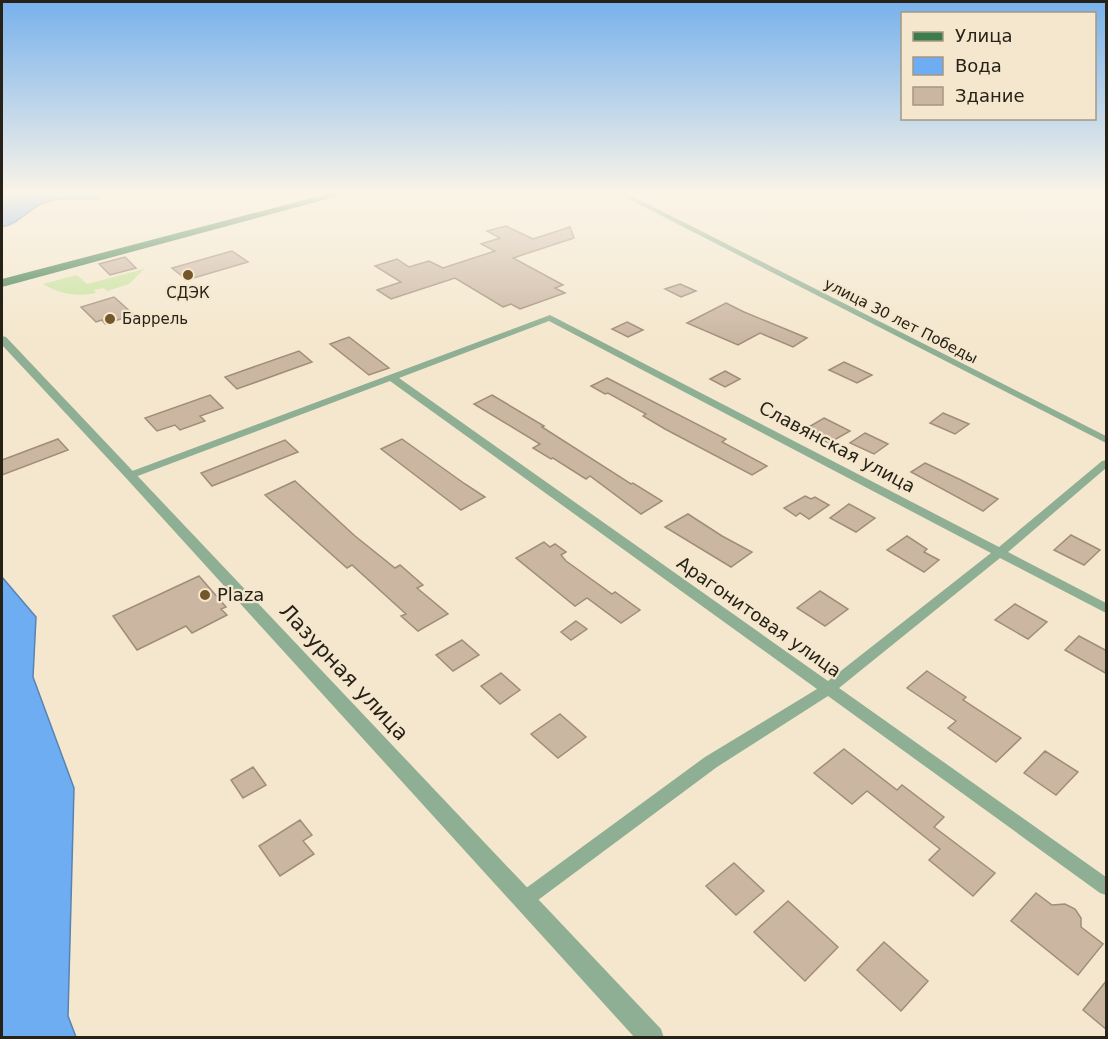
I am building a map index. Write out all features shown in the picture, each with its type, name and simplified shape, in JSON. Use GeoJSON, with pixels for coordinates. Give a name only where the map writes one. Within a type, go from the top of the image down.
{"type":"FeatureCollection","features":[{"type":"Feature","properties":{"kind":"main road"},"geometry":{"type":"LineString","coordinates":[[67,263],[131,241]]}},
{"type":"Feature","properties":{"kind":"main road"},"geometry":{"type":"LineString","coordinates":[[2,282],[152,241]]}},
{"type":"Feature","properties":{"kind":"street","name":"улица 30 лет Победы"},"geometry":{"type":"LineString","coordinates":[[716,241],[1107,440]]}},
{"type":"Feature","properties":{"kind":"street","name":"Славянская улица"},"geometry":{"type":"LineString","coordinates":[[391,377],[550,318],[1107,608]]}},
{"type":"Feature","properties":{"kind":"street","name":"Лазурная улица"},"geometry":{"type":"LineString","coordinates":[[2,339],[131,475],[652,1038]]}},
{"type":"Feature","properties":{"kind":"street"},"geometry":{"type":"LineString","coordinates":[[131,475],[391,377]]}},
{"type":"Feature","properties":{"kind":"street","name":"Арагонитовая улица"},"geometry":{"type":"LineString","coordinates":[[391,377],[1107,887]]}},
{"type":"Feature","properties":{"kind":"street"},"geometry":{"type":"LineString","coordinates":[[524,900],[711,762],[828,689],[1000,552],[1107,463]]}},
{"type":"Feature","properties":{"kind":"green space"},"geometry":{"type":"Polygon","coordinates":[[[144,269],[129,284],[107,291],[104,288],[94,290],[96,293],[76,295],[43,284],[77,275],[87,284],[144,269]]]}},
{"type":"Feature","properties":{"kind":"water"},"geometry":{"type":"Polygon","coordinates":[[[2,577],[36,617],[33,677],[74,788],[68,1016],[76,1037],[2,1037],[2,577]]]}},
{"type":"Feature","properties":{"kind":"building"},"geometry":{"type":"Polygon","coordinates":[[[489,241],[563,241],[513,258],[563,285],[555,288],[565,293],[520,309],[511,304],[503,307],[455,278],[391,299],[377,290],[401,282],[375,266],[397,259],[409,267],[429,261],[443,268],[495,251],[481,244],[489,241]]]}},
{"type":"Feature","properties":{"kind":"building"},"geometry":{"type":"Polygon","coordinates":[[[232,251],[248,262],[187,280],[172,268],[232,251]]]}},
{"type":"Feature","properties":{"kind":"building"},"geometry":{"type":"Polygon","coordinates":[[[125,257],[136,268],[110,275],[99,264],[125,257]]]}},
{"type":"Feature","properties":{"kind":"building"},"geometry":{"type":"Polygon","coordinates":[[[680,284],[696,291],[681,297],[665,289],[680,284]]]}},
{"type":"Feature","properties":{"kind":"building"},"geometry":{"type":"Polygon","coordinates":[[[114,297],[134,315],[105,324],[102,320],[96,322],[81,307],[114,297]]]}},
{"type":"Feature","properties":{"kind":"building"},"geometry":{"type":"Polygon","coordinates":[[[726,303],[807,338],[793,347],[760,333],[738,345],[687,323],[726,303]]]}},
{"type":"Feature","properties":{"kind":"building"},"geometry":{"type":"Polygon","coordinates":[[[627,322],[643,330],[628,337],[612,329],[627,322]]]}},
{"type":"Feature","properties":{"kind":"building"},"geometry":{"type":"Polygon","coordinates":[[[349,337],[389,368],[369,375],[330,344],[349,337]]]}},
{"type":"Feature","properties":{"kind":"building"},"geometry":{"type":"Polygon","coordinates":[[[299,351],[312,362],[237,389],[225,377],[299,351]]]}},
{"type":"Feature","properties":{"kind":"building"},"geometry":{"type":"Polygon","coordinates":[[[844,362],[872,375],[857,383],[829,370],[844,362]]]}},
{"type":"Feature","properties":{"kind":"building"},"geometry":{"type":"Polygon","coordinates":[[[725,371],[740,379],[725,387],[710,379],[725,371]]]}},
{"type":"Feature","properties":{"kind":"building"},"geometry":{"type":"Polygon","coordinates":[[[607,378],[726,439],[722,442],[767,466],[752,475],[643,416],[646,414],[591,386],[607,378]]]}},
{"type":"Feature","properties":{"kind":"building"},"geometry":{"type":"Polygon","coordinates":[[[210,395],[223,408],[200,416],[205,421],[180,430],[175,425],[157,431],[145,418],[210,395]]]}},
{"type":"Feature","properties":{"kind":"building"},"geometry":{"type":"Polygon","coordinates":[[[492,395],[544,426],[542,427],[631,484],[633,483],[662,501],[641,514],[590,476],[586,479],[533,448],[540,444],[474,404],[492,395]]]}},
{"type":"Feature","properties":{"kind":"building"},"geometry":{"type":"Polygon","coordinates":[[[943,413],[969,424],[955,434],[930,423],[943,413]]]}},
{"type":"Feature","properties":{"kind":"building"},"geometry":{"type":"Polygon","coordinates":[[[824,418],[850,431],[829,443],[815,436],[819,434],[807,428],[824,418]]]}},
{"type":"Feature","properties":{"kind":"building"},"geometry":{"type":"Polygon","coordinates":[[[865,433],[888,444],[874,454],[850,443],[865,433]]]}},
{"type":"Feature","properties":{"kind":"building"},"geometry":{"type":"Polygon","coordinates":[[[58,439],[68,450],[2,475],[2,460],[58,439]]]}},
{"type":"Feature","properties":{"kind":"building"},"geometry":{"type":"Polygon","coordinates":[[[402,439],[485,497],[461,510],[381,449],[402,439]]]}},
{"type":"Feature","properties":{"kind":"building"},"geometry":{"type":"Polygon","coordinates":[[[285,440],[298,452],[212,486],[201,473],[285,440]]]}},
{"type":"Feature","properties":{"kind":"building"},"geometry":{"type":"Polygon","coordinates":[[[925,463],[998,499],[983,511],[911,472],[925,463]]]}},
{"type":"Feature","properties":{"kind":"building"},"geometry":{"type":"Polygon","coordinates":[[[295,481],[355,536],[395,568],[400,565],[423,585],[417,588],[448,614],[418,631],[401,616],[406,614],[352,565],[347,568],[265,495],[295,481]]]}},
{"type":"Feature","properties":{"kind":"building"},"geometry":{"type":"Polygon","coordinates":[[[805,496],[811,499],[815,497],[829,505],[809,519],[800,513],[796,516],[784,508],[805,496]]]}},
{"type":"Feature","properties":{"kind":"building"},"geometry":{"type":"Polygon","coordinates":[[[849,504],[875,518],[856,532],[830,518],[849,504]]]}},
{"type":"Feature","properties":{"kind":"building"},"geometry":{"type":"Polygon","coordinates":[[[688,514],[752,552],[731,567],[665,527],[688,514]]]}},
{"type":"Feature","properties":{"kind":"building"},"geometry":{"type":"Polygon","coordinates":[[[1071,535],[1100,550],[1084,565],[1054,550],[1071,535]]]}},
{"type":"Feature","properties":{"kind":"building"},"geometry":{"type":"Polygon","coordinates":[[[907,536],[927,549],[924,552],[939,560],[924,572],[887,550],[907,536]]]}},
{"type":"Feature","properties":{"kind":"building"},"geometry":{"type":"Polygon","coordinates":[[[544,542],[550,547],[555,544],[566,552],[561,555],[566,561],[612,594],[615,592],[640,610],[621,623],[587,598],[575,606],[516,558],[544,542]]]}},
{"type":"Feature","properties":{"kind":"building"},"geometry":{"type":"Polygon","coordinates":[[[199,576],[226,607],[221,609],[227,615],[192,633],[186,626],[137,650],[113,616],[199,576]]]}},
{"type":"Feature","properties":{"kind":"building"},"geometry":{"type":"Polygon","coordinates":[[[820,591],[848,609],[825,626],[797,608],[820,591]]]}},
{"type":"Feature","properties":{"kind":"building"},"geometry":{"type":"Polygon","coordinates":[[[1015,604],[1047,622],[1028,639],[995,620],[1015,604]]]}},
{"type":"Feature","properties":{"kind":"building"},"geometry":{"type":"Polygon","coordinates":[[[576,621],[587,629],[571,640],[561,632],[576,621]]]}},
{"type":"Feature","properties":{"kind":"building"},"geometry":{"type":"Polygon","coordinates":[[[1079,636],[1107,651],[1107,674],[1065,650],[1079,636]]]}},
{"type":"Feature","properties":{"kind":"building"},"geometry":{"type":"Polygon","coordinates":[[[462,640],[479,655],[453,671],[436,655],[462,640]]]}},
{"type":"Feature","properties":{"kind":"building"},"geometry":{"type":"Polygon","coordinates":[[[927,671],[966,697],[963,700],[1021,738],[996,762],[948,728],[956,721],[907,688],[927,671]]]}},
{"type":"Feature","properties":{"kind":"building"},"geometry":{"type":"Polygon","coordinates":[[[501,673],[520,690],[500,704],[481,686],[501,673]]]}},
{"type":"Feature","properties":{"kind":"building"},"geometry":{"type":"Polygon","coordinates":[[[560,714],[586,737],[558,758],[531,734],[560,714]]]}},
{"type":"Feature","properties":{"kind":"building"},"geometry":{"type":"Polygon","coordinates":[[[844,749],[897,790],[902,785],[944,817],[934,827],[995,873],[973,896],[929,860],[940,849],[867,791],[852,804],[814,773],[844,749]]]}},
{"type":"Feature","properties":{"kind":"building"},"geometry":{"type":"Polygon","coordinates":[[[1045,751],[1078,772],[1056,795],[1024,773],[1045,751]]]}},
{"type":"Feature","properties":{"kind":"building"},"geometry":{"type":"Polygon","coordinates":[[[253,767],[266,785],[243,798],[231,780],[253,767]]]}},
{"type":"Feature","properties":{"kind":"building"},"geometry":{"type":"Polygon","coordinates":[[[300,820],[312,835],[303,841],[314,854],[280,876],[259,846],[300,820]]]}},
{"type":"Feature","properties":{"kind":"building"},"geometry":{"type":"Polygon","coordinates":[[[734,863],[764,891],[736,915],[706,886],[734,863]]]}},
{"type":"Feature","properties":{"kind":"building"},"geometry":{"type":"Polygon","coordinates":[[[1036,893],[1052,905],[1065,904],[1075,909],[1081,918],[1081,927],[1103,944],[1078,975],[1011,921],[1036,893]]]}},
{"type":"Feature","properties":{"kind":"building"},"geometry":{"type":"Polygon","coordinates":[[[788,901],[838,947],[805,981],[754,932],[788,901]]]}},
{"type":"Feature","properties":{"kind":"building"},"geometry":{"type":"Polygon","coordinates":[[[884,942],[928,981],[901,1011],[857,970],[884,942]]]}},
{"type":"Feature","properties":{"kind":"building"},"geometry":{"type":"Polygon","coordinates":[[[1107,980],[1107,1030],[1083,1010],[1107,980]]]}},
{"type":"Feature","properties":{"kind":"place","name":"СДЭК"},"geometry":{"type":"Point","coordinates":[188,275]}},
{"type":"Feature","properties":{"kind":"place","name":"Баррель"},"geometry":{"type":"Point","coordinates":[110,319]}},
{"type":"Feature","properties":{"kind":"place","name":"Plaza"},"geometry":{"type":"Point","coordinates":[205,595]}}]}
